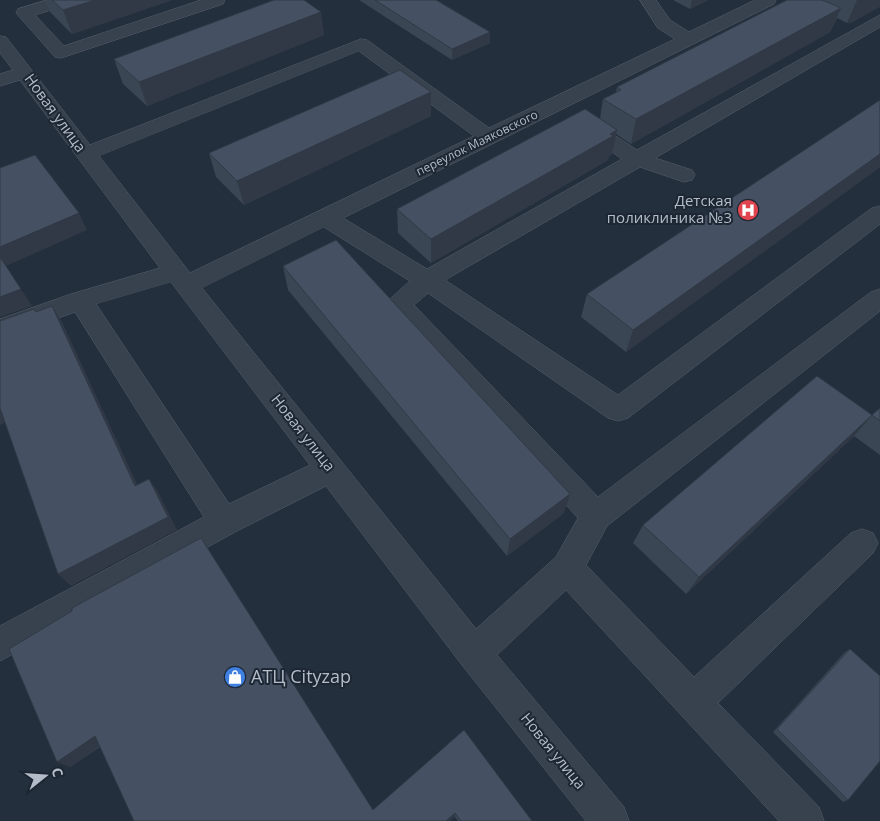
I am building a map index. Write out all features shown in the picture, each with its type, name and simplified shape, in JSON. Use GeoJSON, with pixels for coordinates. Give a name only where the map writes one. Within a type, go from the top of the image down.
{"type":"FeatureCollection","features":[{"type":"Feature","properties":{"kind":"street"},"geometry":{"type":"LineString","coordinates":[[18,6],[64,0]]}},
{"type":"Feature","properties":{"kind":"street"},"geometry":{"type":"LineString","coordinates":[[18,6],[61,53],[217,0]]}},
{"type":"Feature","properties":{"kind":"street"},"geometry":{"type":"LineString","coordinates":[[648,0],[664,24],[688,39]]}},
{"type":"Feature","properties":{"kind":"street","name":"переулок Маяковского"},"geometry":{"type":"LineString","coordinates":[[0,330],[80,300],[156,279],[181,278],[327,218],[554,104],[768,0]]}},
{"type":"Feature","properties":{"kind":"street"},"geometry":{"type":"LineString","coordinates":[[596,516],[399,305],[427,280],[861,31]]}},
{"type":"Feature","properties":{"kind":"street","name":"Новая улица"},"geometry":{"type":"LineString","coordinates":[[0,41],[12,76],[86,154],[474,653],[610,821]]}},
{"type":"Feature","properties":{"kind":"street"},"geometry":{"type":"LineString","coordinates":[[86,154],[361,44],[488,137]]}},
{"type":"Feature","properties":{"kind":"street"},"geometry":{"type":"LineString","coordinates":[[554,104],[636,159],[684,174]]}},
{"type":"Feature","properties":{"kind":"street"},"geometry":{"type":"LineString","coordinates":[[327,218],[427,280],[618,410],[880,213]]}},
{"type":"Feature","properties":{"kind":"street"},"geometry":{"type":"LineString","coordinates":[[474,653],[567,568],[596,516],[880,298]]}},
{"type":"Feature","properties":{"kind":"street"},"geometry":{"type":"LineString","coordinates":[[80,300],[224,522]]}},
{"type":"Feature","properties":{"kind":"street"},"geometry":{"type":"LineString","coordinates":[[0,644],[224,522],[331,469]]}},
{"type":"Feature","properties":{"kind":"street"},"geometry":{"type":"LineString","coordinates":[[693,702],[862,543]]}},
{"type":"Feature","properties":{"kind":"street"},"geometry":{"type":"LineString","coordinates":[[567,568],[805,821]]}},
{"type":"Feature","properties":{"kind":"building"},"geometry":{"type":"Polygon","coordinates":[[[52,0],[95,0],[63,10],[52,0]]]}},
{"type":"Feature","properties":{"kind":"building"},"geometry":{"type":"Polygon","coordinates":[[[274,0],[304,0],[321,12],[139,82],[114,59],[274,0]]]}},
{"type":"Feature","properties":{"kind":"building"},"geometry":{"type":"Polygon","coordinates":[[[375,0],[436,0],[490,32],[452,49],[375,0]]]}},
{"type":"Feature","properties":{"kind":"building"},"geometry":{"type":"Polygon","coordinates":[[[787,0],[822,0],[841,8],[636,119],[603,99],[621,90],[617,87],[787,0]]]}},
{"type":"Feature","properties":{"kind":"building"},"geometry":{"type":"Polygon","coordinates":[[[400,70],[431,92],[237,181],[209,153],[400,70]]]}},
{"type":"Feature","properties":{"kind":"building"},"geometry":{"type":"Polygon","coordinates":[[[880,100],[880,154],[633,330],[587,294],[880,100]]]}},
{"type":"Feature","properties":{"kind":"building"},"geometry":{"type":"Polygon","coordinates":[[[585,109],[617,130],[610,134],[613,136],[431,239],[397,209],[585,109]]]}},
{"type":"Feature","properties":{"kind":"building"},"geometry":{"type":"Polygon","coordinates":[[[35,155],[79,213],[0,247],[0,168],[35,155]]]}},
{"type":"Feature","properties":{"kind":"building"},"geometry":{"type":"Polygon","coordinates":[[[336,240],[570,494],[510,539],[283,266],[336,240]]]}},
{"type":"Feature","properties":{"kind":"building"},"geometry":{"type":"Polygon","coordinates":[[[0,257],[21,289],[0,297],[0,257]]]}},
{"type":"Feature","properties":{"kind":"building"},"geometry":{"type":"Polygon","coordinates":[[[52,306],[135,486],[149,479],[168,517],[58,574],[0,408],[0,321],[34,309],[36,312],[52,306]]]}},
{"type":"Feature","properties":{"kind":"building"},"geometry":{"type":"Polygon","coordinates":[[[817,376],[872,415],[699,577],[643,525],[817,376]]]}},
{"type":"Feature","properties":{"kind":"building"},"geometry":{"type":"Polygon","coordinates":[[[880,408],[880,421],[872,415],[880,408]]]}},
{"type":"Feature","properties":{"kind":"building"},"geometry":{"type":"Polygon","coordinates":[[[201,538],[373,810],[464,730],[532,821],[461,821],[455,813],[446,821],[134,821],[95,736],[57,762],[9,649],[72,611],[72,608],[201,538]]]}},
{"type":"Feature","properties":{"kind":"building"},"geometry":{"type":"Polygon","coordinates":[[[850,649],[880,676],[880,761],[848,800],[777,729],[850,649]]]}},
{"type":"Feature","properties":{"kind":"place","name":"Детская поликлиника №3"},"geometry":{"type":"Point","coordinates":[748,210]}},
{"type":"Feature","properties":{"kind":"place","name":"АТЦ Cityzap"},"geometry":{"type":"Point","coordinates":[235,677]}}]}
